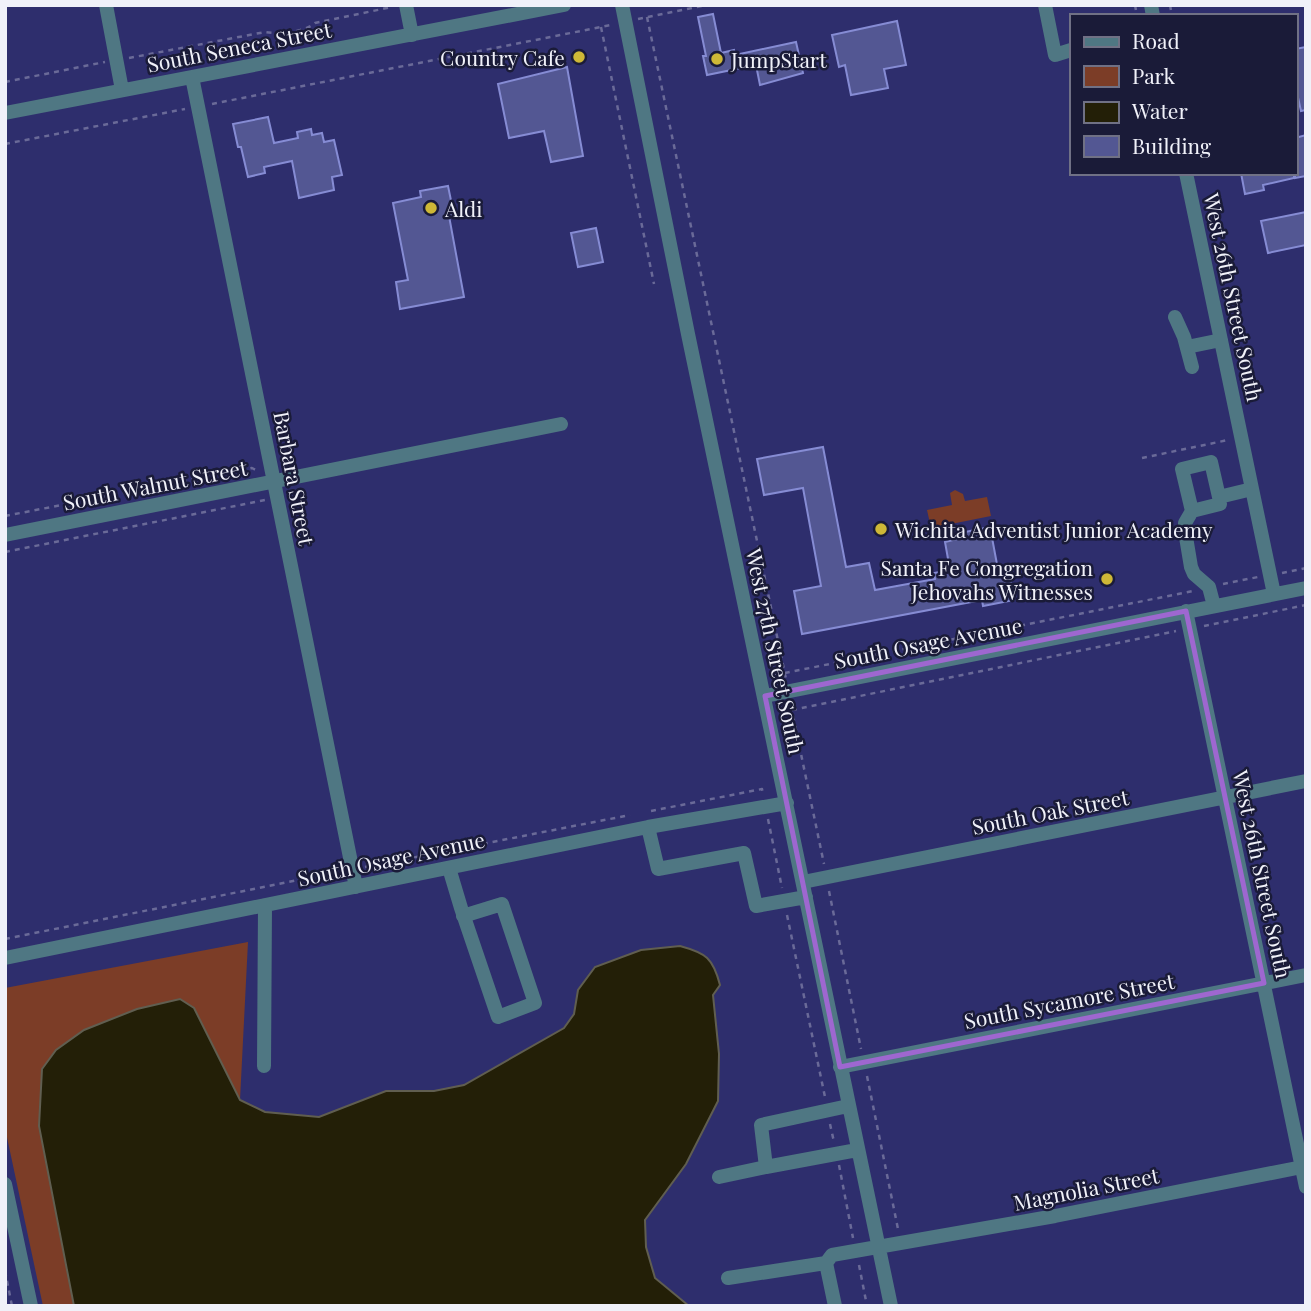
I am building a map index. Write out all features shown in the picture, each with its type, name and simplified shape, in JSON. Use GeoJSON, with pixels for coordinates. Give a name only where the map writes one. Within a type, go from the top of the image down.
{"type":"FeatureCollection","features":[{"type":"Feature","properties":{"kind":"street"},"geometry":{"type":"LineString","coordinates":[[106,5],[122,90]]}},
{"type":"Feature","properties":{"kind":"street","name":"South Seneca Street"},"geometry":{"type":"LineString","coordinates":[[5,113],[564,5]]}},
{"type":"Feature","properties":{"kind":"street","name":"West 27th Street South"},"geometry":{"type":"LineString","coordinates":[[622,5],[891,1306]]}},
{"type":"Feature","properties":{"kind":"street"},"geometry":{"type":"LineString","coordinates":[[1045,5],[1055,55],[1070,50]]}},
{"type":"Feature","properties":{"kind":"street"},"geometry":{"type":"LineString","coordinates":[[401,6],[412,34]]}},
{"type":"Feature","properties":{"kind":"street","name":"Barbara Street"},"geometry":{"type":"LineString","coordinates":[[192,77],[356,887]]}},
{"type":"Feature","properties":{"kind":"street","name":"West 26th Street South"},"geometry":{"type":"LineString","coordinates":[[1186,175],[1273,594]]}},
{"type":"Feature","properties":{"kind":"street"},"geometry":{"type":"LineString","coordinates":[[1175,317],[1192,367]]}},
{"type":"Feature","properties":{"kind":"street"},"geometry":{"type":"LineString","coordinates":[[1187,347],[1221,340]]}},
{"type":"Feature","properties":{"kind":"street","name":"South Walnut Street"},"geometry":{"type":"LineString","coordinates":[[5,535],[561,424]]}},
{"type":"Feature","properties":{"kind":"street"},"geometry":{"type":"LineString","coordinates":[[1192,511],[1220,505],[1211,462],[1182,469],[1192,511],[1185,523],[1188,555],[1194,574],[1209,587],[1214,606]]}},
{"type":"Feature","properties":{"kind":"street"},"geometry":{"type":"LineString","coordinates":[[1219,497],[1252,489]]}},
{"type":"Feature","properties":{"kind":"street","name":"South Osage Avenue"},"geometry":{"type":"LineString","coordinates":[[765,696],[1306,588]]}},
{"type":"Feature","properties":{"kind":"street","name":"West 26th Street South"},"geometry":{"type":"LineString","coordinates":[[1186,611],[1306,1187]]}},
{"type":"Feature","properties":{"kind":"street","name":"South Oak Street"},"geometry":{"type":"LineString","coordinates":[[648,827],[658,869],[744,853],[755,906],[785,901],[827,877],[1306,780]]}},
{"type":"Feature","properties":{"kind":"street","name":"South Osage Avenue"},"geometry":{"type":"LineString","coordinates":[[5,958],[648,827],[787,803]]}},
{"type":"Feature","properties":{"kind":"street"},"geometry":{"type":"LineString","coordinates":[[449,868],[463,916],[498,1017],[535,1003],[502,904],[463,916]]}},
{"type":"Feature","properties":{"kind":"street"},"geometry":{"type":"LineString","coordinates":[[264,1066],[265,905]]}},
{"type":"Feature","properties":{"kind":"street","name":"South Sycamore Street"},"geometry":{"type":"LineString","coordinates":[[840,1067],[1306,975]]}},
{"type":"Feature","properties":{"kind":"street"},"geometry":{"type":"LineString","coordinates":[[766,1167],[761,1125],[848,1106]]}},
{"type":"Feature","properties":{"kind":"street"},"geometry":{"type":"LineString","coordinates":[[719,1177],[857,1150]]}},
{"type":"Feature","properties":{"kind":"street","name":"Magnolia Street"},"geometry":{"type":"LineString","coordinates":[[728,1278],[827,1263],[832,1255],[1055,1216],[1302,1167]]}},
{"type":"Feature","properties":{"kind":"street"},"geometry":{"type":"LineString","coordinates":[[6,1193],[32,1306]]}},
{"type":"Feature","properties":{"kind":"street"},"geometry":{"type":"LineString","coordinates":[[827,1263],[835,1306]]}},
{"type":"Feature","properties":{"kind":"path"},"geometry":{"type":"LineString","coordinates":[[5,144],[707,5]]}},
{"type":"Feature","properties":{"kind":"path"},"geometry":{"type":"LineString","coordinates":[[5,82],[265,32],[275,33],[309,27],[314,23],[401,6]]}},
{"type":"Feature","properties":{"kind":"path"},"geometry":{"type":"LineString","coordinates":[[647,17],[785,673],[898,1229]]}},
{"type":"Feature","properties":{"kind":"path"},"geometry":{"type":"LineString","coordinates":[[601,27],[654,284]]}},
{"type":"Feature","properties":{"kind":"path"},"geometry":{"type":"LineString","coordinates":[[775,675],[1306,568]]}},
{"type":"Feature","properties":{"kind":"path"},"geometry":{"type":"LineString","coordinates":[[792,709],[1306,605]]}},
{"type":"Feature","properties":{"kind":"path"},"geometry":{"type":"LineString","coordinates":[[5,939],[762,789],[867,1306]]}},
{"type":"Feature","properties":{"kind":"path"},"geometry":{"type":"LineString","coordinates":[[5,1271],[12,1306]]}},
{"type":"Feature","properties":{"kind":"highlighted area"},"geometry":{"type":"Polygon","coordinates":[[[1186,611],[1264,983],[840,1067],[765,696],[1186,611]]]}},
{"type":"Feature","properties":{"kind":"green space"},"geometry":{"type":"Polygon","coordinates":[[[955,490],[963,494],[965,501],[987,497],[991,516],[931,528],[927,510],[952,505],[950,493],[955,490]]]}},
{"type":"Feature","properties":{"kind":"green space"},"geometry":{"type":"Polygon","coordinates":[[[248,942],[240,1100],[216,1056],[42,1069],[39,1126],[74,1306],[43,1306],[5,1128],[5,988],[248,942]]]}},
{"type":"Feature","properties":{"kind":"water"},"geometry":{"type":"Polygon","coordinates":[[[680,946],[707,958],[720,985],[713,995],[719,1054],[718,1101],[686,1164],[645,1220],[646,1247],[655,1278],[689,1306],[74,1306],[39,1126],[42,1069],[56,1050],[84,1030],[137,1009],[180,999],[194,1008],[240,1100],[265,1112],[319,1117],[386,1091],[434,1091],[464,1085],[564,1028],[574,1014],[578,990],[595,967],[641,950],[680,946]]]}},
{"type":"Feature","properties":{"kind":"building"},"geometry":{"type":"Polygon","coordinates":[[[713,14],[721,53],[734,50],[735,55],[796,42],[803,73],[760,85],[756,65],[707,75],[698,17],[713,14]]]}},
{"type":"Feature","properties":{"kind":"building"},"geometry":{"type":"Polygon","coordinates":[[[897,21],[906,65],[884,69],[888,88],[851,95],[845,65],[839,67],[832,35],[897,21]]]}},
{"type":"Feature","properties":{"kind":"building"},"geometry":{"type":"Polygon","coordinates":[[[1306,47],[1306,110],[1301,111],[1297,93],[1297,49],[1306,47]]]}},
{"type":"Feature","properties":{"kind":"building"},"geometry":{"type":"Polygon","coordinates":[[[567,67],[583,156],[551,162],[544,131],[509,138],[498,84],[567,67]]]}},
{"type":"Feature","properties":{"kind":"building"},"geometry":{"type":"Polygon","coordinates":[[[268,117],[274,143],[298,138],[297,132],[311,129],[312,135],[322,133],[324,142],[334,140],[342,175],[332,177],[334,190],[299,198],[292,161],[264,167],[265,173],[248,177],[233,124],[268,117]]]}},
{"type":"Feature","properties":{"kind":"building"},"geometry":{"type":"Polygon","coordinates":[[[1306,135],[1306,176],[1295,178],[1297,175],[1297,137],[1306,135]]]}},
{"type":"Feature","properties":{"kind":"building"},"geometry":{"type":"Polygon","coordinates":[[[1241,175],[1294,175],[1294,178],[1263,185],[1264,190],[1245,194],[1241,175]]]}},
{"type":"Feature","properties":{"kind":"building"},"geometry":{"type":"Polygon","coordinates":[[[448,186],[454,215],[449,216],[464,297],[400,309],[396,282],[408,280],[393,203],[421,197],[420,191],[448,186]]]}},
{"type":"Feature","properties":{"kind":"building"},"geometry":{"type":"Polygon","coordinates":[[[1306,212],[1306,245],[1268,253],[1261,221],[1306,212]]]}},
{"type":"Feature","properties":{"kind":"building"},"geometry":{"type":"Polygon","coordinates":[[[596,228],[603,262],[578,267],[571,233],[596,228]]]}},
{"type":"Feature","properties":{"kind":"building"},"geometry":{"type":"Polygon","coordinates":[[[823,447],[846,567],[869,563],[875,590],[935,579],[934,573],[950,570],[945,542],[961,538],[960,533],[990,527],[999,575],[1009,573],[1014,600],[983,606],[982,600],[802,634],[794,591],[821,586],[803,488],[764,495],[757,459],[823,447]]]}},
{"type":"Feature","properties":{"kind":"place","name":"Country Cafe"},"geometry":{"type":"Point","coordinates":[579,57]}},
{"type":"Feature","properties":{"kind":"place","name":"JumpStart"},"geometry":{"type":"Point","coordinates":[717,59]}},
{"type":"Feature","properties":{"kind":"place","name":"Aldi"},"geometry":{"type":"Point","coordinates":[431,208]}},
{"type":"Feature","properties":{"kind":"place","name":"Wichita Adventist Junior Academy"},"geometry":{"type":"Point","coordinates":[881,529]}},
{"type":"Feature","properties":{"kind":"place","name":"Santa Fe Congregation Jehovahs Witnesses"},"geometry":{"type":"Point","coordinates":[1107,579]}}]}
